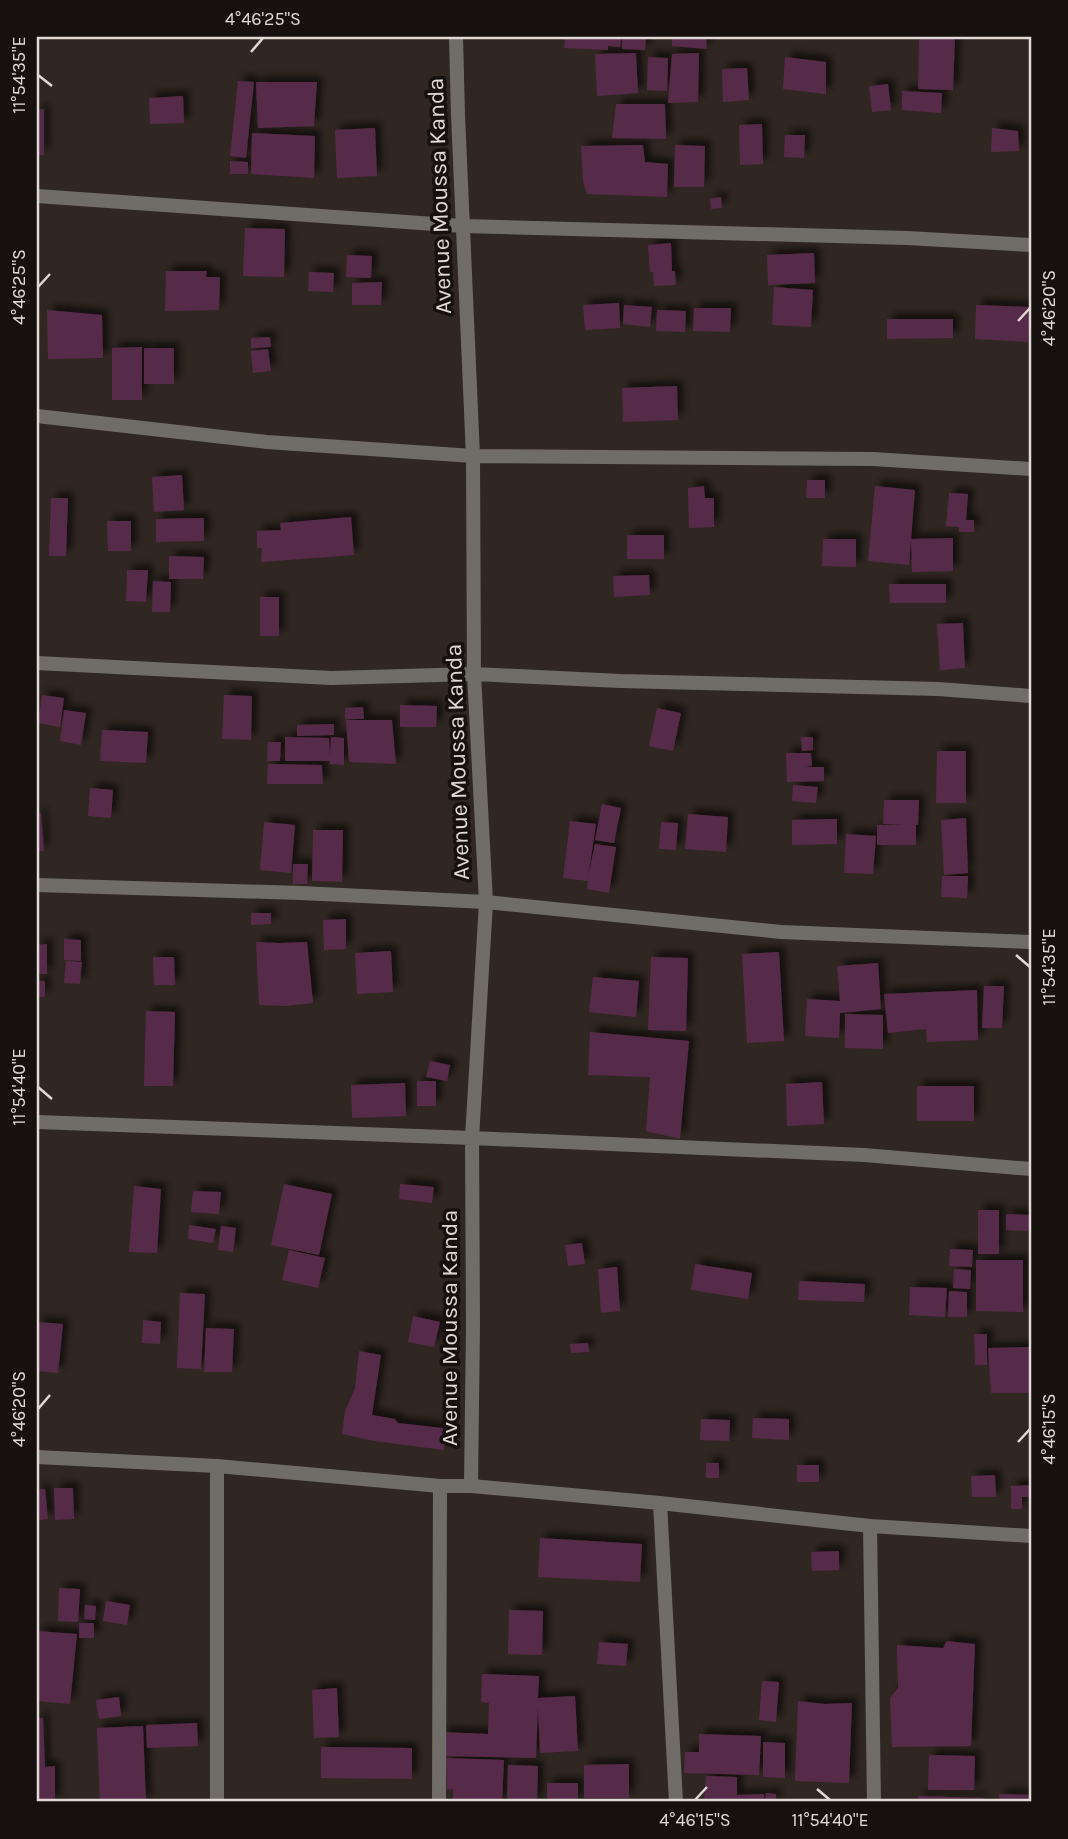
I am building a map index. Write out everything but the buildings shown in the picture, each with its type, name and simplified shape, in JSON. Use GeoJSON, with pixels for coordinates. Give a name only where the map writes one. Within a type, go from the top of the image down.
{"type":"FeatureCollection","features":[{"type":"Feature","properties":{"kind":"street","name":"Avenue Moussa Kanda"},"geometry":{"type":"LineString","coordinates":[[456,37],[473,456],[474,674],[486,902],[472,1138],[474,1325],[471,1486]]}},
{"type":"Feature","properties":{"kind":"street"},"geometry":{"type":"LineString","coordinates":[[37,196],[463,226],[907,237],[1031,245]]}},
{"type":"Feature","properties":{"kind":"street"},"geometry":{"type":"LineString","coordinates":[[37,416],[267,442],[473,456],[873,459],[1031,469]]}},
{"type":"Feature","properties":{"kind":"street"},"geometry":{"type":"LineString","coordinates":[[37,663],[331,678],[474,674],[938,690],[1031,696]]}},
{"type":"Feature","properties":{"kind":"street"},"geometry":{"type":"LineString","coordinates":[[37,885],[486,902],[781,932],[1031,942]]}},
{"type":"Feature","properties":{"kind":"street"},"geometry":{"type":"LineString","coordinates":[[37,1122],[864,1155],[1031,1169]]}},
{"type":"Feature","properties":{"kind":"street"},"geometry":{"type":"LineString","coordinates":[[37,1457],[218,1466],[440,1486],[471,1486],[870,1526],[1031,1536]]}},
{"type":"Feature","properties":{"kind":"street"},"geometry":{"type":"LineString","coordinates":[[217,1802],[218,1466]]}},
{"type":"Feature","properties":{"kind":"street"},"geometry":{"type":"LineString","coordinates":[[439,1802],[440,1486]]}},
{"type":"Feature","properties":{"kind":"street"},"geometry":{"type":"LineString","coordinates":[[660,1503],[676,1802]]}},
{"type":"Feature","properties":{"kind":"street"},"geometry":{"type":"LineString","coordinates":[[870,1526],[873,1802]]}}]}
